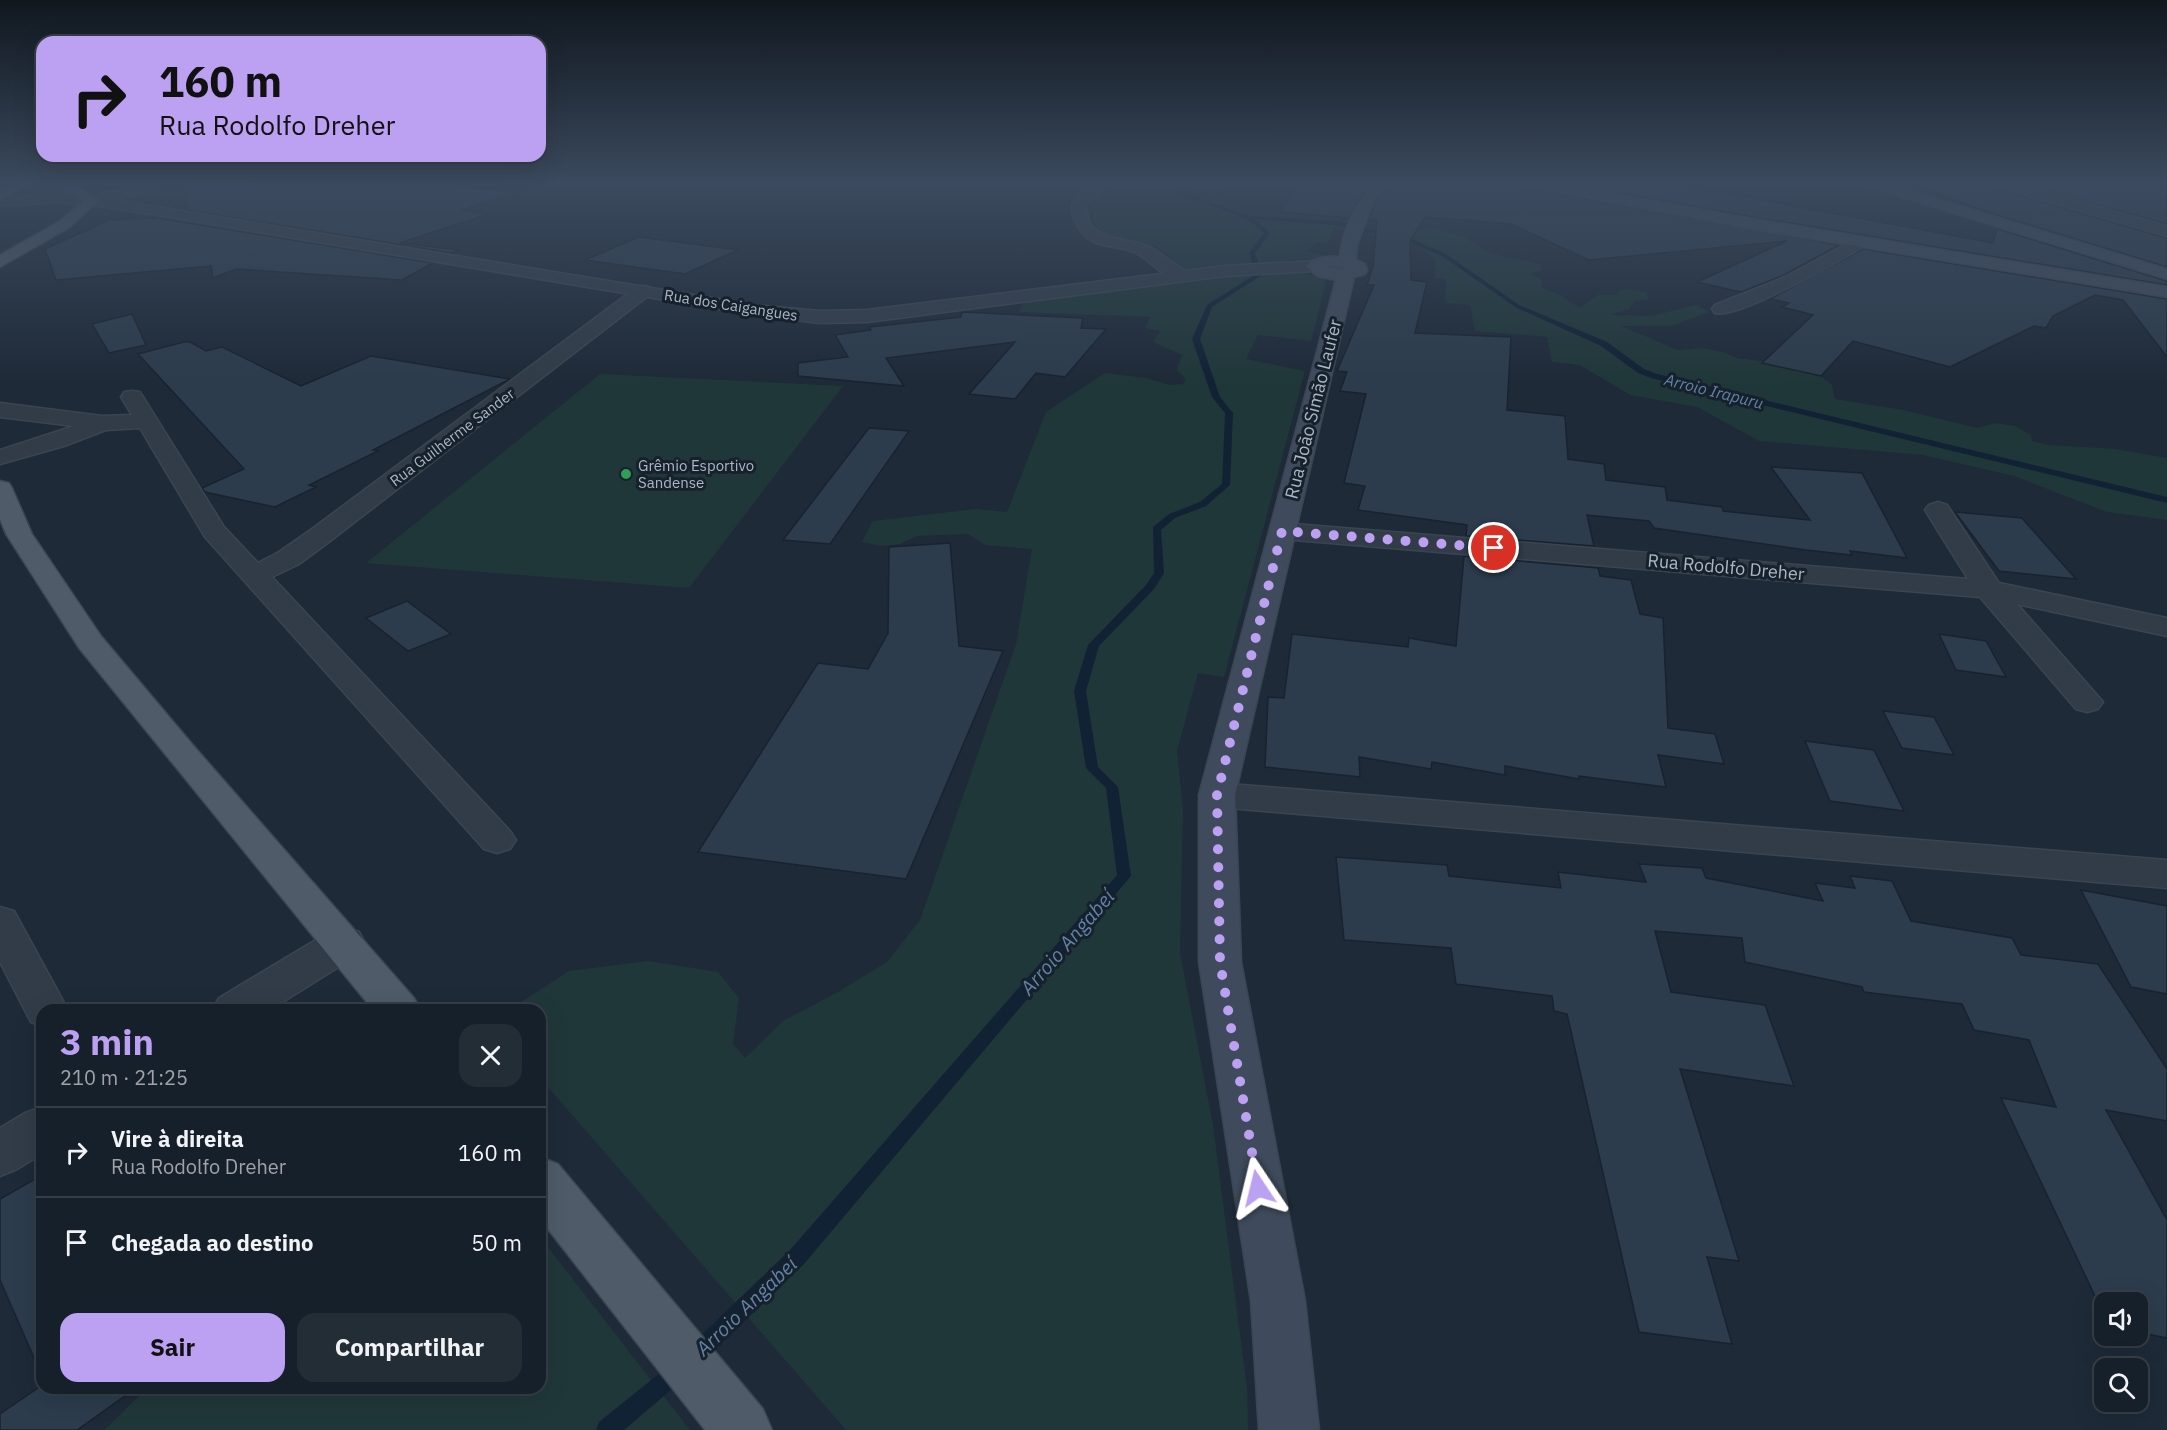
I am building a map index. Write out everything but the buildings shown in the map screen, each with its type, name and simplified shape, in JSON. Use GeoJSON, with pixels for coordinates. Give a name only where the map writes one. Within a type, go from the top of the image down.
{"type":"FeatureCollection","features":[{"type":"Feature","properties":{"kind":"main road"},"geometry":{"type":"LineString","coordinates":[[0,262],[22,249]]}},
{"type":"Feature","properties":{"kind":"main road","name":"Rua João Simão Laufer"},"geometry":{"type":"LineString","coordinates":[[1289,1430],[1278,1301],[1220,962],[1217,795],[1282,531],[1344,249]]}},
{"type":"Feature","properties":{"kind":"main road"},"geometry":{"type":"LineString","coordinates":[[1901,249],[2167,292]]}},
{"type":"Feature","properties":{"kind":"main road"},"geometry":{"type":"LineString","coordinates":[[2085,249],[2167,274]]}},
{"type":"Feature","properties":{"kind":"main road"},"geometry":{"type":"LineString","coordinates":[[0,488],[19,534],[58,597],[90,642],[180,752],[394,1004]]}},
{"type":"Feature","properties":{"kind":"main road"},"geometry":{"type":"LineString","coordinates":[[546,1187],[742,1430]]}},
{"type":"Feature","properties":{"kind":"street","name":"Rua dos Caigangues"},"geometry":{"type":"LineString","coordinates":[[387,249],[766,311],[840,318],[1180,276],[1284,267],[1343,252]]}},
{"type":"Feature","properties":{"kind":"street"},"geometry":{"type":"LineString","coordinates":[[1138,249],[1144,250],[1180,276]]}},
{"type":"Feature","properties":{"kind":"street"},"geometry":{"type":"LineString","coordinates":[[1721,309],[1791,281],[1848,249]]}},
{"type":"Feature","properties":{"kind":"street","name":"Rua Guilherme Sander"},"geometry":{"type":"LineString","coordinates":[[255,575],[289,558],[321,535],[644,291]]}},
{"type":"Feature","properties":{"kind":"street"},"geometry":{"type":"LineString","coordinates":[[0,457],[56,441],[138,409],[214,531],[497,840]]}},
{"type":"Feature","properties":{"kind":"street"},"geometry":{"type":"LineString","coordinates":[[0,410],[102,423]]}},
{"type":"Feature","properties":{"kind":"street"},"geometry":{"type":"LineString","coordinates":[[1938,510],[1989,589],[2087,702]]}},
{"type":"Feature","properties":{"kind":"street","name":"Rua Rodolfo Dreher"},"geometry":{"type":"LineString","coordinates":[[1282,531],[1989,589],[2167,627]]}},
{"type":"Feature","properties":{"kind":"street"},"geometry":{"type":"LineString","coordinates":[[1217,795],[2167,874]]}},
{"type":"Feature","properties":{"kind":"street"},"geometry":{"type":"LineString","coordinates":[[0,922],[43,1004]]}},
{"type":"Feature","properties":{"kind":"street"},"geometry":{"type":"LineString","coordinates":[[244,1004],[344,943]]}},
{"type":"Feature","properties":{"kind":"street"},"geometry":{"type":"LineString","coordinates":[[0,1155],[36,1132]]}},
{"type":"Feature","properties":{"kind":"green space"},"geometry":{"type":"Polygon","coordinates":[[[1158,249],[1309,249],[1307,251],[1325,255],[1318,258],[1185,270],[1158,249]]]}},
{"type":"Feature","properties":{"kind":"green space"},"geometry":{"type":"Polygon","coordinates":[[[1422,249],[1483,249],[1489,253],[1540,264],[1542,270],[1530,274],[1541,279],[1542,288],[1560,295],[1580,308],[1598,295],[1617,295],[1619,291],[1629,289],[1646,292],[1649,300],[1635,301],[1629,309],[1611,315],[1652,316],[1696,305],[1709,312],[1672,326],[1621,326],[1678,350],[1702,348],[1724,352],[1737,358],[1760,361],[1821,376],[1832,385],[1835,399],[1903,410],[1977,428],[1995,423],[2015,426],[2031,435],[2032,441],[2048,445],[2115,449],[2167,458],[2167,520],[2107,512],[2014,476],[1923,455],[1759,441],[1697,407],[1630,395],[1580,365],[1552,362],[1547,337],[1475,331],[1470,305],[1445,303],[1446,280],[1435,278],[1434,259],[1422,249]]]}},
{"type":"Feature","properties":{"kind":"green space"},"geometry":{"type":"Polygon","coordinates":[[[1295,271],[1322,277],[1326,281],[1311,341],[1258,335],[1246,359],[1305,371],[1224,677],[1198,673],[1177,751],[1183,810],[1180,953],[1213,1125],[1247,1389],[1248,1430],[846,1430],[546,1085],[546,1004],[518,1004],[569,971],[648,961],[718,972],[739,998],[733,1044],[745,1058],[783,1021],[838,992],[887,962],[920,920],[1016,644],[1032,549],[986,545],[968,534],[917,536],[900,544],[881,546],[862,542],[873,521],[976,509],[1007,512],[1046,412],[1105,373],[1147,378],[1169,385],[1183,384],[1186,379],[1177,370],[1182,355],[1153,342],[1160,331],[1145,328],[1151,317],[1019,312],[1024,300],[1211,277],[1295,271]]]}},
{"type":"Feature","properties":{"kind":"green space","name":"Grêmio Esportivo Sandense"},"geometry":{"type":"Polygon","coordinates":[[[600,374],[843,386],[689,588],[366,563],[600,374]]]}},
{"type":"Feature","properties":{"kind":"green space"},"geometry":{"type":"Polygon","coordinates":[[[546,1245],[690,1430],[105,1430],[141,1394],[546,1394],[546,1245]]]}},
{"type":"Feature","properties":{"kind":"waterway","name":"Arroio Angabeí"},"geometry":{"type":"LineString","coordinates":[[697,1353],[797,1257],[1124,876],[1112,787],[1092,768],[1080,691],[1094,645],[1150,587],[1159,573],[1156,529],[1172,516],[1203,504],[1226,485],[1229,413],[1216,397],[1196,339],[1209,306],[1259,275],[1252,253],[1255,249]]}},
{"type":"Feature","properties":{"kind":"waterway","name":"Arroio Irapuru"},"geometry":{"type":"LineString","coordinates":[[1430,249],[1444,255],[1517,306],[1604,344],[1641,371],[1654,376],[2167,500]]}},
{"type":"Feature","properties":{"kind":"waterway","name":"Arroio Angabeí"},"geometry":{"type":"LineString","coordinates":[[607,1430],[678,1371]]}},
{"type":"Feature","properties":{"kind":"place","name":"Grêmio Esportivo Sandense"},"geometry":{"type":"Point","coordinates":[626,474]}},
{"type":"Feature","properties":{"kind":"route"},"geometry":{"type":"LineString","coordinates":[[1258,1188],[1220,962],[1217,795],[1282,531],[1494,548]]}}]}
